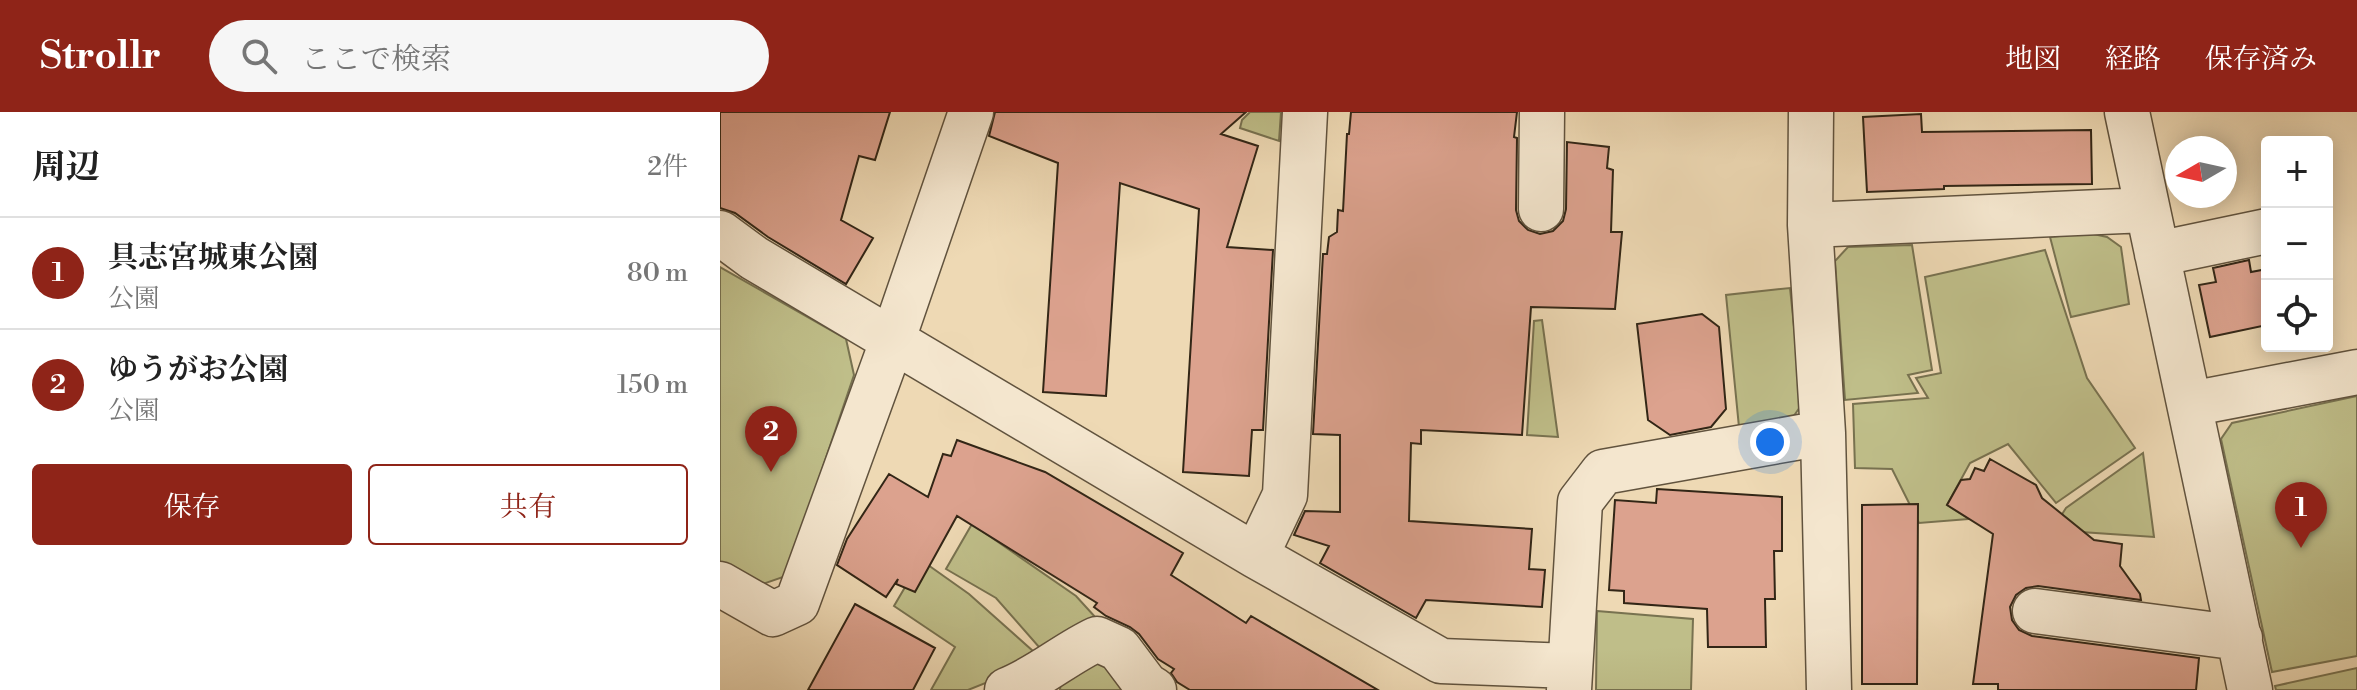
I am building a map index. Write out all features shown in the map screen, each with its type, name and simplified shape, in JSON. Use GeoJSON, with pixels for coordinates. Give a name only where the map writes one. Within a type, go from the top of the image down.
{"type":"FeatureCollection","features":[{"type":"Feature","properties":{"kind":"street"},"geometry":{"type":"LineString","coordinates":[[720,584],[773,614],[797,603],[971,112]]}},
{"type":"Feature","properties":{"kind":"street"},"geometry":{"type":"LineString","coordinates":[[1256,556],[1285,495],[1305,112]]}},
{"type":"Feature","properties":{"kind":"street"},"geometry":{"type":"LineString","coordinates":[[1541,209],[1542,112]]}},
{"type":"Feature","properties":{"kind":"street"},"geometry":{"type":"LineString","coordinates":[[1811,112],[1810,225],[1823,433],[1829,690]]}},
{"type":"Feature","properties":{"kind":"street"},"geometry":{"type":"LineString","coordinates":[[2127,112],[2250,690]]}},
{"type":"Feature","properties":{"kind":"street"},"geometry":{"type":"LineString","coordinates":[[1810,225],[2146,210]]}},
{"type":"Feature","properties":{"kind":"street"},"geometry":{"type":"LineString","coordinates":[[2157,254],[2261,232]]}},
{"type":"Feature","properties":{"kind":"street"},"geometry":{"type":"LineString","coordinates":[[720,233],[754,258],[1256,556],[1441,661],[1570,678],[1580,502],[1603,472],[1823,433]]}},
{"type":"Feature","properties":{"kind":"street"},"geometry":{"type":"LineString","coordinates":[[2190,404],[2357,372]]}},
{"type":"Feature","properties":{"kind":"street"},"geometry":{"type":"LineString","coordinates":[[2035,611],[2240,638]]}},
{"type":"Feature","properties":{"kind":"street"},"geometry":{"type":"LineString","coordinates":[[1007,690],[1032,680],[1081,646],[1097,639],[1119,649],[1146,685],[1154,690]]}},
{"type":"Feature","properties":{"kind":"shaded area"},"geometry":{"type":"Polygon","coordinates":[[[1250,112],[1281,112],[1279,141],[1240,128],[1242,120],[1250,112]]]}},
{"type":"Feature","properties":{"kind":"shaded area"},"geometry":{"type":"Polygon","coordinates":[[[2089,233],[2107,237],[2121,247],[2129,304],[2071,317],[2050,237],[2089,233]]]}},
{"type":"Feature","properties":{"kind":"shaded area"},"geometry":{"type":"Polygon","coordinates":[[[1912,245],[1932,370],[1908,375],[1918,393],[1845,400],[1835,261],[1848,247],[1912,245]]]}},
{"type":"Feature","properties":{"kind":"shaded area"},"geometry":{"type":"Polygon","coordinates":[[[2045,250],[2087,378],[2135,448],[2056,503],[2008,444],[1970,463],[1947,505],[1969,519],[1919,523],[1892,469],[1855,468],[1853,404],[1928,398],[1916,378],[1941,373],[1925,277],[2045,250]]]}},
{"type":"Feature","properties":{"kind":"shaded area"},"geometry":{"type":"Polygon","coordinates":[[[720,267],[846,339],[854,375],[786,576],[754,587],[720,569],[720,267]]]}},
{"type":"Feature","properties":{"kind":"shaded area"},"geometry":{"type":"Polygon","coordinates":[[[1790,288],[1802,404],[1791,420],[1739,427],[1726,295],[1790,288]]]}},
{"type":"Feature","properties":{"kind":"shaded area"},"geometry":{"type":"Polygon","coordinates":[[[1542,320],[1558,437],[1527,435],[1534,321],[1542,320]]]}},
{"type":"Feature","properties":{"kind":"shaded area"},"geometry":{"type":"Polygon","coordinates":[[[2357,396],[2357,656],[2272,672],[2221,439],[2232,423],[2357,396]]]}},
{"type":"Feature","properties":{"kind":"shaded area"},"geometry":{"type":"Polygon","coordinates":[[[2143,453],[2154,537],[2052,530],[2066,508],[2143,453]]]}},
{"type":"Feature","properties":{"kind":"shaded area"},"geometry":{"type":"Polygon","coordinates":[[[972,524],[1076,596],[1106,629],[1046,655],[996,598],[946,569],[972,524]]]}},
{"type":"Feature","properties":{"kind":"shaded area"},"geometry":{"type":"Polygon","coordinates":[[[921,560],[969,594],[1043,660],[968,690],[931,690],[955,647],[894,606],[921,560]]]}},
{"type":"Feature","properties":{"kind":"shaded area"},"geometry":{"type":"Polygon","coordinates":[[[1597,611],[1693,619],[1691,690],[1596,690],[1597,611]]]}},
{"type":"Feature","properties":{"kind":"shaded area"},"geometry":{"type":"Polygon","coordinates":[[[1105,661],[1135,690],[1060,690],[1061,680],[1081,664],[1105,661]]]}},
{"type":"Feature","properties":{"kind":"shaded area"},"geometry":{"type":"Polygon","coordinates":[[[2357,668],[2357,690],[2276,690],[2275,686],[2357,668]]]}},
{"type":"Feature","properties":{"kind":"building"},"geometry":{"type":"Polygon","coordinates":[[[720,112],[890,112],[875,160],[859,156],[841,220],[873,238],[846,284],[768,237],[735,213],[720,208],[720,112]]]}},
{"type":"Feature","properties":{"kind":"building"},"geometry":{"type":"Polygon","coordinates":[[[995,112],[1246,112],[1221,134],[1258,146],[1227,247],[1273,250],[1263,430],[1252,430],[1249,476],[1183,472],[1199,209],[1120,183],[1106,396],[1043,392],[1058,163],[989,136],[995,112]]]}},
{"type":"Feature","properties":{"kind":"building"},"geometry":{"type":"Polygon","coordinates":[[[1351,112],[1517,112],[1514,137],[1517,138],[1516,210],[1519,221],[1528,230],[1540,234],[1553,231],[1563,221],[1567,142],[1609,147],[1607,168],[1613,170],[1611,232],[1622,232],[1615,309],[1531,307],[1522,435],[1421,430],[1421,444],[1411,443],[1409,521],[1532,529],[1529,569],[1545,570],[1542,607],[1426,600],[1416,618],[1320,563],[1329,546],[1294,535],[1305,511],[1340,512],[1340,435],[1313,434],[1323,254],[1327,254],[1329,237],[1337,232],[1338,210],[1343,211],[1351,112]]]}},
{"type":"Feature","properties":{"kind":"building"},"geometry":{"type":"Polygon","coordinates":[[[1921,114],[1922,132],[2091,130],[2092,184],[1944,186],[1944,189],[1867,192],[1863,117],[1921,114]]]}},
{"type":"Feature","properties":{"kind":"building"},"geometry":{"type":"Polygon","coordinates":[[[2249,260],[2251,272],[2261,270],[2261,326],[2210,337],[2199,285],[2216,282],[2213,268],[2249,260]]]}},
{"type":"Feature","properties":{"kind":"building"},"geometry":{"type":"Polygon","coordinates":[[[1702,314],[1719,327],[1726,409],[1711,427],[1670,435],[1648,420],[1637,324],[1702,314]]]}},
{"type":"Feature","properties":{"kind":"building"},"geometry":{"type":"Polygon","coordinates":[[[957,440],[1045,472],[1183,553],[1171,575],[1246,623],[1251,616],[1378,690],[1190,690],[1177,682],[1171,673],[1174,669],[1158,659],[1130,627],[1106,616],[1094,607],[1097,603],[957,516],[915,592],[896,584],[898,579],[886,597],[837,565],[847,539],[889,474],[928,497],[943,454],[951,456],[957,440]]]}},
{"type":"Feature","properties":{"kind":"building"},"geometry":{"type":"Polygon","coordinates":[[[1990,459],[2036,485],[2042,498],[2094,540],[2122,544],[2120,566],[2140,594],[2141,600],[2038,586],[2026,588],[2016,595],[2010,607],[2012,620],[2019,630],[2032,636],[2199,658],[2196,690],[1998,690],[1998,684],[1973,684],[1993,534],[1947,505],[1961,480],[1970,479],[1975,468],[1984,471],[1990,459]]]}},
{"type":"Feature","properties":{"kind":"building"},"geometry":{"type":"Polygon","coordinates":[[[1657,489],[1782,497],[1782,551],[1774,551],[1775,599],[1765,599],[1766,647],[1708,647],[1707,609],[1624,603],[1624,591],[1609,590],[1615,500],[1656,503],[1657,489]]]}},
{"type":"Feature","properties":{"kind":"building"},"geometry":{"type":"Polygon","coordinates":[[[1918,504],[1917,684],[1862,684],[1862,505],[1918,504]]]}},
{"type":"Feature","properties":{"kind":"building"},"geometry":{"type":"Polygon","coordinates":[[[855,604],[935,648],[913,690],[808,690],[855,604]]]}},
{"type":"Feature","properties":{"kind":"place","name":"ゆうがお公園"},"geometry":{"type":"Point","coordinates":[771,472]}},
{"type":"Feature","properties":{"kind":"place","name":"具志宮城東公園"},"geometry":{"type":"Point","coordinates":[2301,548]}}]}
